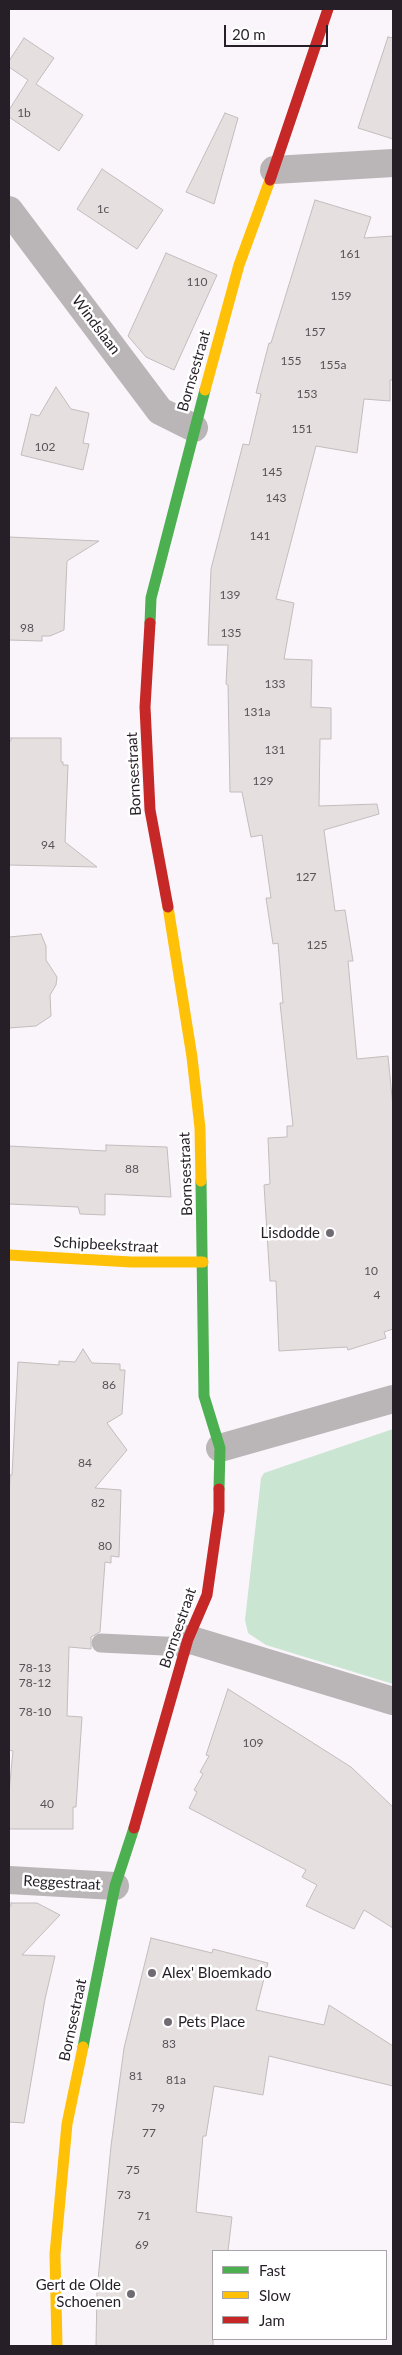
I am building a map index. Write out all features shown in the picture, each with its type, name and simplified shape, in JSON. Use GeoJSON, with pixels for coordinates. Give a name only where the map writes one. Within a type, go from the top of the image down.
{"type":"FeatureCollection","features":[{"type":"Feature","properties":{"kind":"street","name":"Bornsestraat"},"geometry":{"type":"LineString","coordinates":[[57,2346],[55,2254],[67,2124],[116,1886],[129,1847],[187,1643],[207,1595],[219,1511],[220,1448],[204,1396],[200,1128],[178,960],[150,810],[145,707],[151,598],[194,428],[239,265],[274,170],[328,9]]}},
{"type":"Feature","properties":{"kind":"street"},"geometry":{"type":"LineString","coordinates":[[274,170],[393,163]]}},
{"type":"Feature","properties":{"kind":"street","name":"Windslaan"},"geometry":{"type":"LineString","coordinates":[[9,210],[160,411],[194,428]]}},
{"type":"Feature","properties":{"kind":"street","name":"Schipbeekstraat"},"geometry":{"type":"LineString","coordinates":[[9,1255],[131,1262],[203,1262]]}},
{"type":"Feature","properties":{"kind":"street"},"geometry":{"type":"LineString","coordinates":[[220,1448],[393,1399]]}},
{"type":"Feature","properties":{"kind":"street"},"geometry":{"type":"LineString","coordinates":[[187,1643],[393,1701]]}},
{"type":"Feature","properties":{"kind":"street","name":"Reggestraat"},"geometry":{"type":"LineString","coordinates":[[9,1880],[116,1886]]}},
{"type":"Feature","properties":{"kind":"lane"},"geometry":{"type":"LineString","coordinates":[[101,1643],[187,1643]]}},
{"type":"Feature","properties":{"kind":"green space"},"geometry":{"type":"Polygon","coordinates":[[[393,1429],[393,1684],[266,1645],[248,1633],[245,1620],[261,1478],[264,1473],[393,1429]]]}},
{"type":"Feature","properties":{"kind":"building"},"geometry":{"type":"Polygon","coordinates":[[[388,37],[393,38],[393,139],[358,128],[388,37]]]}},
{"type":"Feature","properties":{"kind":"building"},"geometry":{"type":"Polygon","coordinates":[[[24,38],[54,58],[36,84],[83,115],[59,151],[9,117],[9,110],[28,80],[9,67],[9,61],[24,38]]]}},
{"type":"Feature","properties":{"kind":"building"},"geometry":{"type":"Polygon","coordinates":[[[225,113],[238,118],[214,204],[186,192],[225,113]]]}},
{"type":"Feature","properties":{"kind":"building"},"geometry":{"type":"Polygon","coordinates":[[[102,169],[163,210],[137,249],[77,209],[102,169]]]}},
{"type":"Feature","properties":{"kind":"building"},"geometry":{"type":"Polygon","coordinates":[[[315,200],[371,217],[364,238],[393,236],[393,380],[390,380],[390,401],[364,399],[357,453],[316,446],[276,599],[294,603],[284,659],[312,660],[311,707],[331,708],[331,739],[320,739],[319,806],[377,804],[379,814],[324,830],[335,911],[345,910],[353,961],[348,961],[357,1059],[388,1056],[393,1107],[393,1329],[384,1332],[386,1338],[348,1350],[347,1347],[279,1351],[276,1281],[270,1281],[264,1185],[270,1184],[268,1138],[287,1137],[287,1126],[293,1126],[280,1003],[283,1003],[278,943],[273,944],[266,898],[271,898],[262,835],[251,837],[242,792],[230,792],[228,685],[226,684],[228,645],[208,645],[211,569],[243,444],[249,445],[261,394],[256,393],[269,343],[271,343],[315,200]]]}},
{"type":"Feature","properties":{"kind":"building"},"geometry":{"type":"Polygon","coordinates":[[[166,253],[217,275],[174,370],[146,357],[128,336],[166,253]]]}},
{"type":"Feature","properties":{"kind":"building"},"geometry":{"type":"Polygon","coordinates":[[[56,387],[71,409],[89,413],[83,443],[89,444],[83,470],[21,455],[31,414],[39,416],[56,387]]]}},
{"type":"Feature","properties":{"kind":"building"},"geometry":{"type":"Polygon","coordinates":[[[9,537],[99,541],[67,561],[64,630],[50,636],[42,636],[42,641],[9,640],[9,537]]]}},
{"type":"Feature","properties":{"kind":"building"},"geometry":{"type":"Polygon","coordinates":[[[11,738],[61,738],[61,762],[63,762],[63,765],[68,765],[65,842],[97,867],[9,865],[9,741],[11,741],[11,738]]]}},
{"type":"Feature","properties":{"kind":"building"},"geometry":{"type":"Polygon","coordinates":[[[41,934],[46,946],[46,960],[57,977],[56,985],[50,995],[51,1016],[36,1026],[9,1028],[9,937],[41,934]]]}},
{"type":"Feature","properties":{"kind":"building"},"geometry":{"type":"Polygon","coordinates":[[[106,1145],[167,1147],[171,1197],[105,1194],[105,1215],[80,1214],[78,1207],[9,1204],[9,1146],[106,1151],[106,1145]]]}},
{"type":"Feature","properties":{"kind":"building"},"geometry":{"type":"Polygon","coordinates":[[[83,1349],[92,1363],[120,1364],[120,1370],[125,1370],[122,1414],[107,1423],[127,1450],[95,1488],[121,1490],[119,1557],[111,1556],[111,1563],[105,1562],[100,1632],[91,1637],[91,1649],[69,1647],[67,1716],[82,1717],[76,1807],[73,1807],[73,1829],[9,1829],[9,1792],[13,1751],[9,1750],[9,1500],[18,1362],[59,1365],[59,1361],[75,1362],[83,1349]]]}},
{"type":"Feature","properties":{"kind":"building"},"geometry":{"type":"Polygon","coordinates":[[[228,1689],[351,1767],[393,1807],[393,1928],[364,1910],[354,1929],[306,1906],[317,1885],[302,1877],[306,1870],[189,1808],[197,1792],[194,1790],[203,1774],[200,1772],[209,1756],[206,1755],[228,1689]]]}},
{"type":"Feature","properties":{"kind":"building"},"geometry":{"type":"Polygon","coordinates":[[[11,1903],[37,1903],[60,1915],[22,1955],[55,1956],[45,1999],[24,2123],[9,2122],[9,1906],[11,1906],[11,1903]]]}},
{"type":"Feature","properties":{"kind":"building"},"geometry":{"type":"Polygon","coordinates":[[[151,1938],[212,1953],[213,1949],[268,1963],[256,2010],[324,2025],[329,2005],[393,2046],[393,2086],[269,2056],[263,2095],[214,2086],[206,2136],[203,2136],[196,2212],[232,2217],[228,2250],[212,2250],[213,2346],[96,2346],[97,2290],[111,2146],[124,2048],[151,1938]]]}},
{"type":"Feature","properties":{"kind":"traffic: fast"},"geometry":{"type":"LineString","coordinates":[[150,623],[151,598],[205,390]]}},
{"type":"Feature","properties":{"kind":"traffic: fast"},"geometry":{"type":"LineString","coordinates":[[201,1181],[204,1396],[220,1448],[219,1489]]}},
{"type":"Feature","properties":{"kind":"traffic: fast"},"geometry":{"type":"LineString","coordinates":[[83,2047],[115,1886],[134,1828]]}},
{"type":"Feature","properties":{"kind":"traffic: slow"},"geometry":{"type":"LineString","coordinates":[[205,390],[239,265],[270,180]]}},
{"type":"Feature","properties":{"kind":"traffic: slow"},"geometry":{"type":"LineString","coordinates":[[168,907],[192,1057],[200,1128],[201,1181]]}},
{"type":"Feature","properties":{"kind":"traffic: slow"},"geometry":{"type":"LineString","coordinates":[[9,1255],[131,1262],[203,1262]]}},
{"type":"Feature","properties":{"kind":"traffic: slow"},"geometry":{"type":"LineString","coordinates":[[57,2346],[55,2254],[67,2124],[83,2047]]}},
{"type":"Feature","properties":{"kind":"traffic: jam"},"geometry":{"type":"LineString","coordinates":[[270,180],[328,9]]}},
{"type":"Feature","properties":{"kind":"traffic: jam"},"geometry":{"type":"LineString","coordinates":[[150,623],[145,707],[150,810],[168,907]]}},
{"type":"Feature","properties":{"kind":"traffic: jam"},"geometry":{"type":"LineString","coordinates":[[134,1828],[188,1639],[207,1595],[219,1511],[219,1489]]}},
{"type":"Feature","properties":{"kind":"place","name":"Lisdodde"},"geometry":{"type":"Point","coordinates":[330,1233]}},
{"type":"Feature","properties":{"kind":"place","name":"Alex' Bloemkado"},"geometry":{"type":"Point","coordinates":[152,1973]}},
{"type":"Feature","properties":{"kind":"place","name":"Pets Place"},"geometry":{"type":"Point","coordinates":[168,2022]}},
{"type":"Feature","properties":{"kind":"place","name":"Gert de Olde Schoenen"},"geometry":{"type":"Point","coordinates":[131,2294]}}]}
